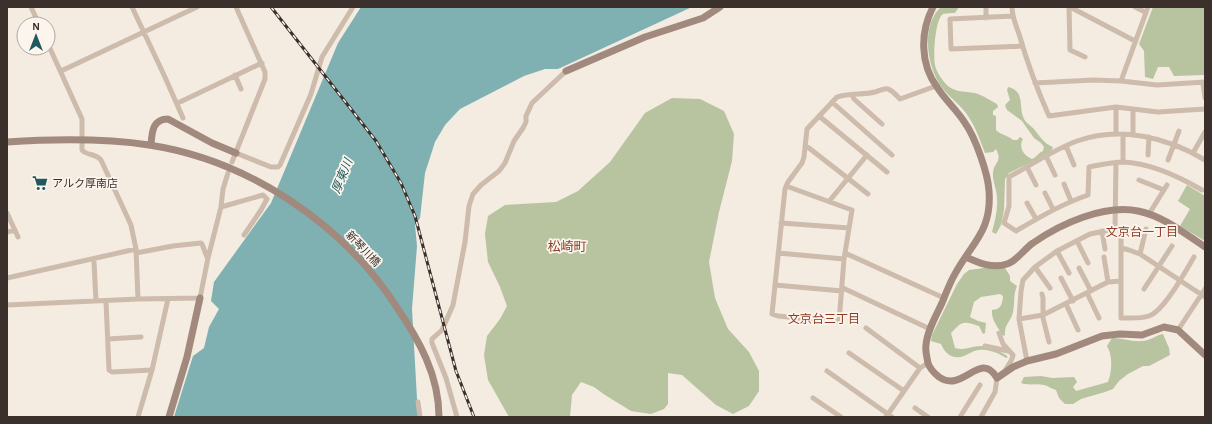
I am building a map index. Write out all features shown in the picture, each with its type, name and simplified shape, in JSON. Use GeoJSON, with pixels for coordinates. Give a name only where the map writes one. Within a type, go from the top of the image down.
{"type":"FeatureCollection","features":[{"type":"Feature","properties":{"kind":"street"},"geometry":{"type":"LineString","coordinates":[[132,7],[183,118]]}},
{"type":"Feature","properties":{"kind":"street"},"geometry":{"type":"LineString","coordinates":[[61,70],[197,7]]}},
{"type":"Feature","properties":{"kind":"street"},"geometry":{"type":"LineString","coordinates":[[232,162],[265,79],[265,72],[262,63],[236,7]]}},
{"type":"Feature","properties":{"kind":"street"},"geometry":{"type":"LineString","coordinates":[[151,145],[154,126],[160,120],[168,119],[212,143],[236,153],[271,167],[280,165],[311,94],[325,52],[352,7]]}},
{"type":"Feature","properties":{"kind":"street"},"geometry":{"type":"LineString","coordinates":[[457,417],[446,378],[432,343],[432,339],[442,330],[453,306],[466,242],[471,200],[477,190],[499,171],[505,163],[514,141],[526,122],[526,116],[532,103],[566,71],[639,40],[703,18],[710,10],[720,7]]}},
{"type":"Feature","properties":{"kind":"street"},"geometry":{"type":"LineString","coordinates":[[933,7],[926,25],[923,47],[926,66],[936,86],[968,128],[976,145],[989,189],[989,214],[977,242],[955,273],[930,329],[926,346],[928,363],[933,372],[941,379],[951,381],[962,379],[982,368],[992,371],[1000,377]]}},
{"type":"Feature","properties":{"kind":"street"},"geometry":{"type":"LineString","coordinates":[[986,7],[986,18]]}},
{"type":"Feature","properties":{"kind":"street"},"geometry":{"type":"LineString","coordinates":[[1012,7],[1013,16],[1034,83],[1049,116],[1116,107],[1158,112],[1205,109]]}},
{"type":"Feature","properties":{"kind":"street"},"geometry":{"type":"LineString","coordinates":[[1085,57],[1070,50],[1070,7],[1135,41]]}},
{"type":"Feature","properties":{"kind":"street"},"geometry":{"type":"LineString","coordinates":[[1121,81],[1147,10],[1135,7]]}},
{"type":"Feature","properties":{"kind":"street"},"geometry":{"type":"LineString","coordinates":[[1013,16],[950,19],[951,49],[1022,46]]}},
{"type":"Feature","properties":{"kind":"street"},"geometry":{"type":"LineString","coordinates":[[54,56],[82,119],[82,147],[84,152],[96,155],[101,160],[130,225],[136,251],[138,299]]}},
{"type":"Feature","properties":{"kind":"street"},"geometry":{"type":"LineString","coordinates":[[180,102],[262,63]]}},
{"type":"Feature","properties":{"kind":"street"},"geometry":{"type":"LineString","coordinates":[[235,75],[241,89]]}},
{"type":"Feature","properties":{"kind":"street"},"geometry":{"type":"LineString","coordinates":[[1034,83],[1073,81],[1121,81],[1157,85],[1204,83],[1205,98]]}},
{"type":"Feature","properties":{"kind":"street"},"geometry":{"type":"LineString","coordinates":[[786,186],[852,210],[844,259],[839,322],[778,316],[772,314],[786,186],[802,163],[807,129],[837,97],[843,95],[877,92],[886,88],[900,99],[936,86]]}},
{"type":"Feature","properties":{"kind":"street"},"geometry":{"type":"LineString","coordinates":[[852,95],[854,99],[882,124]]}},
{"type":"Feature","properties":{"kind":"street"},"geometry":{"type":"LineString","coordinates":[[832,102],[892,155]]}},
{"type":"Feature","properties":{"kind":"street"},"geometry":{"type":"LineString","coordinates":[[1116,107],[1116,134]]}},
{"type":"Feature","properties":{"kind":"street"},"geometry":{"type":"LineString","coordinates":[[1133,108],[1133,134]]}},
{"type":"Feature","properties":{"kind":"street"},"geometry":{"type":"LineString","coordinates":[[819,116],[887,172]]}},
{"type":"Feature","properties":{"kind":"street"},"geometry":{"type":"LineString","coordinates":[[1168,160],[1179,131]]}},
{"type":"Feature","properties":{"kind":"street"},"geometry":{"type":"LineString","coordinates":[[1194,153],[1205,132]]}},
{"type":"Feature","properties":{"kind":"street"},"geometry":{"type":"LineString","coordinates":[[1123,162],[1124,134]]}},
{"type":"Feature","properties":{"kind":"street"},"geometry":{"type":"LineString","coordinates":[[1202,190],[1185,180],[1153,167],[1138,163],[1123,162],[1089,167],[1088,195],[1053,209],[1016,231],[1004,223],[1008,206],[1009,177],[1046,156],[1077,142],[1097,136],[1133,134],[1149,137],[1173,145],[1194,153],[1205,160]]}},
{"type":"Feature","properties":{"kind":"street"},"geometry":{"type":"LineString","coordinates":[[1148,155],[1149,137]]}},
{"type":"Feature","properties":{"kind":"street","name":"新琴川橋"},"geometry":{"type":"LineString","coordinates":[[7,142],[82,140],[151,145],[174,150],[236,171],[269,188],[291,202],[318,221],[351,251],[391,298],[408,324],[426,357],[435,380],[439,417]]}},
{"type":"Feature","properties":{"kind":"street"},"geometry":{"type":"LineString","coordinates":[[805,146],[868,194]]}},
{"type":"Feature","properties":{"kind":"street"},"geometry":{"type":"LineString","coordinates":[[1066,146],[1074,164]]}},
{"type":"Feature","properties":{"kind":"street"},"geometry":{"type":"LineString","coordinates":[[830,202],[867,155]]}},
{"type":"Feature","properties":{"kind":"street"},"geometry":{"type":"LineString","coordinates":[[1046,156],[1055,175]]}},
{"type":"Feature","properties":{"kind":"street"},"geometry":{"type":"LineString","coordinates":[[1027,361],[1020,319],[1023,280],[1035,267],[1057,251],[1090,234],[1115,229],[1116,163]]}},
{"type":"Feature","properties":{"kind":"street"},"geometry":{"type":"LineString","coordinates":[[1027,167],[1036,185]]}},
{"type":"Feature","properties":{"kind":"street"},"geometry":{"type":"LineString","coordinates":[[169,417],[187,357],[208,258],[221,207],[222,189],[228,173]]}},
{"type":"Feature","properties":{"kind":"street"},"geometry":{"type":"LineString","coordinates":[[1139,180],[1164,190]]}},
{"type":"Feature","properties":{"kind":"street"},"geometry":{"type":"LineString","coordinates":[[1064,184],[1071,201]]}},
{"type":"Feature","properties":{"kind":"street"},"geometry":{"type":"LineString","coordinates":[[1149,214],[1167,185]]}},
{"type":"Feature","properties":{"kind":"street"},"geometry":{"type":"LineString","coordinates":[[1045,193],[1053,209]]}},
{"type":"Feature","properties":{"kind":"street"},"geometry":{"type":"LineString","coordinates":[[221,207],[263,195],[267,199],[244,235]]}},
{"type":"Feature","properties":{"kind":"street"},"geometry":{"type":"LineString","coordinates":[[1027,203],[1036,219]]}},
{"type":"Feature","properties":{"kind":"street"},"geometry":{"type":"LineString","coordinates":[[966,257],[986,265],[998,266],[1008,264],[1032,244],[1056,230],[1092,214],[1128,209],[1149,214],[1169,224],[1205,247]]}},
{"type":"Feature","properties":{"kind":"street"},"geometry":{"type":"LineString","coordinates":[[7,214],[18,237]]}},
{"type":"Feature","properties":{"kind":"street"},"geometry":{"type":"LineString","coordinates":[[781,223],[849,228]]}},
{"type":"Feature","properties":{"kind":"street"},"geometry":{"type":"LineString","coordinates":[[1120,229],[1121,318],[1139,318],[1149,316],[1158,310],[1180,280],[1194,257]]}},
{"type":"Feature","properties":{"kind":"street"},"geometry":{"type":"LineString","coordinates":[[1140,254],[1146,229]]}},
{"type":"Feature","properties":{"kind":"street"},"geometry":{"type":"LineString","coordinates":[[7,232],[15,230]]}},
{"type":"Feature","properties":{"kind":"street"},"geometry":{"type":"LineString","coordinates":[[1102,231],[1105,249]]}},
{"type":"Feature","properties":{"kind":"street"},"geometry":{"type":"LineString","coordinates":[[1077,241],[1088,263]]}},
{"type":"Feature","properties":{"kind":"street"},"geometry":{"type":"LineString","coordinates":[[7,278],[136,251],[201,243],[208,258]]}},
{"type":"Feature","properties":{"kind":"street"},"geometry":{"type":"LineString","coordinates":[[1144,290],[1172,246]]}},
{"type":"Feature","properties":{"kind":"street"},"geometry":{"type":"LineString","coordinates":[[1121,248],[1140,254],[1203,296]]}},
{"type":"Feature","properties":{"kind":"street"},"geometry":{"type":"LineString","coordinates":[[1057,251],[1069,273]]}},
{"type":"Feature","properties":{"kind":"street"},"geometry":{"type":"LineString","coordinates":[[778,253],[844,259]]}},
{"type":"Feature","properties":{"kind":"street"},"geometry":{"type":"LineString","coordinates":[[845,253],[944,298]]}},
{"type":"Feature","properties":{"kind":"street"},"geometry":{"type":"LineString","coordinates":[[1104,256],[1108,282]]}},
{"type":"Feature","properties":{"kind":"street"},"geometry":{"type":"LineString","coordinates":[[94,262],[96,301]]}},
{"type":"Feature","properties":{"kind":"street"},"geometry":{"type":"LineString","coordinates":[[1035,267],[1050,288]]}},
{"type":"Feature","properties":{"kind":"street"},"geometry":{"type":"LineString","coordinates":[[1079,268],[1099,318]]}},
{"type":"Feature","properties":{"kind":"street"},"geometry":{"type":"LineString","coordinates":[[1061,278],[1073,300]]}},
{"type":"Feature","properties":{"kind":"street"},"geometry":{"type":"LineString","coordinates":[[1020,319],[1044,315],[1108,282],[1120,281]]}},
{"type":"Feature","properties":{"kind":"street"},"geometry":{"type":"LineString","coordinates":[[775,285],[842,289],[930,329]]}},
{"type":"Feature","properties":{"kind":"street"},"geometry":{"type":"LineString","coordinates":[[1178,330],[1203,296],[1205,289]]}},
{"type":"Feature","properties":{"kind":"street"},"geometry":{"type":"LineString","coordinates":[[1042,294],[1044,298],[1044,315],[1050,342]]}},
{"type":"Feature","properties":{"kind":"street"},"geometry":{"type":"LineString","coordinates":[[7,305],[138,299],[200,298]]}},
{"type":"Feature","properties":{"kind":"street"},"geometry":{"type":"LineString","coordinates":[[138,417],[152,370],[168,299]]}},
{"type":"Feature","properties":{"kind":"street"},"geometry":{"type":"LineString","coordinates":[[106,301],[109,370],[112,372],[152,370]]}},
{"type":"Feature","properties":{"kind":"street"},"geometry":{"type":"LineString","coordinates":[[1066,304],[1078,330]]}},
{"type":"Feature","properties":{"kind":"street"},"geometry":{"type":"LineString","coordinates":[[1000,377],[1013,367],[1027,361],[1056,354],[1102,336],[1120,334],[1142,335],[1164,327],[1178,330],[1205,355]]}},
{"type":"Feature","properties":{"kind":"street"},"geometry":{"type":"LineString","coordinates":[[866,328],[920,368]]}},
{"type":"Feature","properties":{"kind":"street"},"geometry":{"type":"LineString","coordinates":[[981,417],[995,392],[1000,377],[1006,367],[1011,363],[1012,359],[1012,355],[1001,340],[999,333]]}},
{"type":"Feature","properties":{"kind":"street"},"geometry":{"type":"LineString","coordinates":[[108,339],[141,337]]}},
{"type":"Feature","properties":{"kind":"street"},"geometry":{"type":"LineString","coordinates":[[985,346],[1008,351]]}},
{"type":"Feature","properties":{"kind":"street"},"geometry":{"type":"LineString","coordinates":[[849,353],[904,391]]}},
{"type":"Feature","properties":{"kind":"street"},"geometry":{"type":"LineString","coordinates":[[827,371],[889,416],[920,368],[928,363]]}},
{"type":"Feature","properties":{"kind":"street"},"geometry":{"type":"LineString","coordinates":[[960,417],[980,385]]}},
{"type":"Feature","properties":{"kind":"street"},"geometry":{"type":"LineString","coordinates":[[813,398],[841,417]]}},
{"type":"Feature","properties":{"kind":"street"},"geometry":{"type":"LineString","coordinates":[[418,402],[420,417]]}},
{"type":"Feature","properties":{"kind":"street"},"geometry":{"type":"LineString","coordinates":[[915,408],[928,417]]}},
{"type":"Feature","properties":{"kind":"green space"},"geometry":{"type":"Polygon","coordinates":[[[941,7],[959,7],[955,13],[943,14],[938,23],[934,54],[935,65],[939,75],[954,90],[978,94],[997,104],[998,107],[993,111],[993,115],[996,116],[996,130],[1013,140],[1017,140],[1020,137],[1023,139],[1021,145],[1023,151],[1032,159],[1043,151],[1044,147],[1034,138],[1022,121],[1007,110],[1005,105],[1010,100],[1007,90],[1008,87],[1014,89],[1019,96],[1022,115],[1027,123],[1044,142],[1053,147],[1051,152],[1009,173],[1005,179],[1004,210],[1001,225],[996,234],[992,232],[997,202],[993,176],[999,157],[998,154],[996,149],[993,152],[985,153],[978,134],[966,112],[949,96],[937,81],[930,59],[928,36],[930,25],[934,15],[941,7]]]}},
{"type":"Feature","properties":{"kind":"green space"},"geometry":{"type":"Polygon","coordinates":[[[1153,7],[1205,7],[1205,75],[1174,76],[1169,67],[1158,67],[1153,79],[1145,77],[1144,51],[1139,44],[1153,7]]]}},
{"type":"Feature","properties":{"kind":"green space"},"geometry":{"type":"Polygon","coordinates":[[[672,98],[700,99],[724,111],[734,134],[732,161],[719,212],[709,262],[715,298],[728,329],[749,352],[759,371],[759,391],[749,406],[733,414],[716,405],[682,375],[668,373],[668,404],[664,409],[651,414],[631,411],[594,387],[581,382],[572,395],[570,417],[509,417],[488,380],[484,355],[487,336],[500,319],[507,306],[488,262],[485,234],[488,216],[505,205],[556,202],[578,191],[610,162],[645,113],[672,98]]]}},
{"type":"Feature","properties":{"kind":"green space"},"geometry":{"type":"Polygon","coordinates":[[[1187,185],[1205,196],[1205,241],[1180,226],[1190,209],[1178,201],[1187,185]]]}},
{"type":"Feature","properties":{"kind":"green space"},"geometry":{"type":"Polygon","coordinates":[[[1005,268],[1010,276],[1010,281],[1017,286],[1013,312],[1006,328],[1005,335],[1003,336],[992,314],[992,310],[997,309],[1000,306],[1003,296],[1000,294],[981,297],[974,302],[970,317],[986,323],[985,333],[983,334],[979,326],[969,323],[961,324],[951,333],[955,348],[962,349],[984,346],[999,351],[1008,357],[1006,358],[1000,354],[986,350],[979,350],[964,356],[953,357],[945,351],[941,344],[931,341],[932,335],[957,284],[964,274],[969,270],[1005,268]]]}},
{"type":"Feature","properties":{"kind":"green space"},"geometry":{"type":"Polygon","coordinates":[[[1163,334],[1169,348],[1170,355],[1149,366],[1143,366],[1128,374],[1119,381],[1113,389],[1081,399],[1073,404],[1065,404],[1059,398],[1056,390],[1047,386],[1041,384],[1021,383],[1024,377],[1074,377],[1077,382],[1073,387],[1076,391],[1108,382],[1111,364],[1107,346],[1112,338],[1142,341],[1163,334]]]}},
{"type":"Feature","properties":{"kind":"water","name":"厚東川"},"geometry":{"type":"Polygon","coordinates":[[[361,7],[692,7],[558,69],[545,69],[524,76],[460,109],[445,125],[435,142],[425,173],[420,218],[415,225],[417,246],[412,309],[418,417],[174,417],[193,356],[204,348],[209,327],[219,309],[211,301],[214,282],[271,203],[338,43],[361,7]]]}},
{"type":"Feature","properties":{"kind":"railway"},"geometry":{"type":"LineString","coordinates":[[271,7],[376,141],[401,183],[415,216],[456,371],[474,417]]}},
{"type":"Feature","properties":{"kind":"place","name":"アルク厚南店"},"geometry":{"type":"Point","coordinates":[40,183]}},
{"type":"Feature","properties":{"kind":"district","name":"文京台一丁目"},"geometry":{"type":"Point","coordinates":[1142,232]}},
{"type":"Feature","properties":{"kind":"district","name":"松崎町"},"geometry":{"type":"Point","coordinates":[567,247]}},
{"type":"Feature","properties":{"kind":"district","name":"文京台三丁目"},"geometry":{"type":"Point","coordinates":[824,319]}}]}
